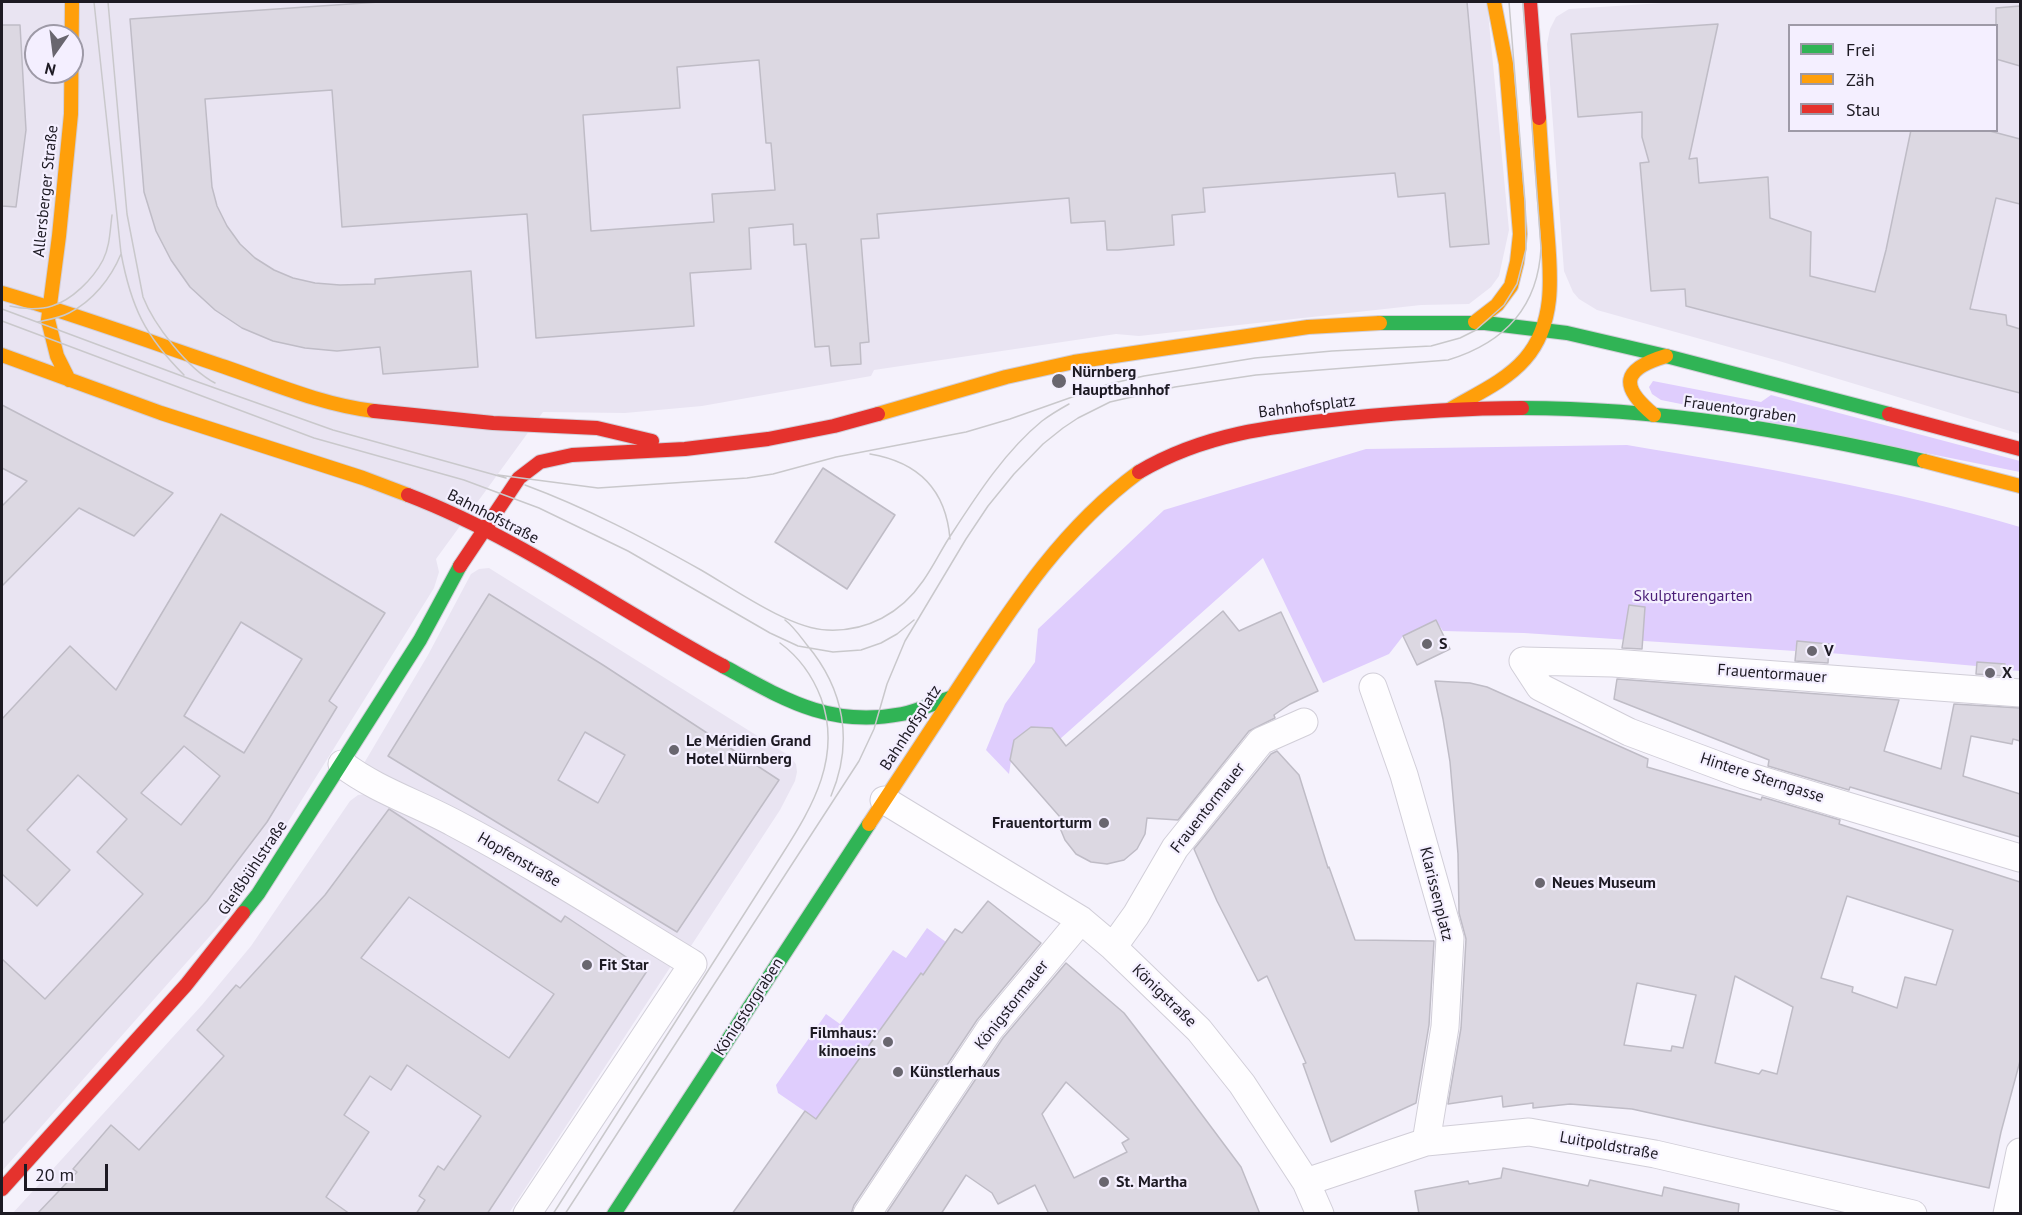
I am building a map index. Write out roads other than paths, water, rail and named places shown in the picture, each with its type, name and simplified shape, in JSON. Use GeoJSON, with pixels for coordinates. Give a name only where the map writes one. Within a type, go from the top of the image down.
{"type":"FeatureCollection","features":[{"type":"Feature","properties":{"kind":"main road","name":"Allersberger Straße"},"geometry":{"type":"LineString","coordinates":[[69,380],[52,340],[48,320],[59,236],[70,114],[72,2]]}},
{"type":"Feature","properties":{"kind":"main road"},"geometry":{"type":"LineString","coordinates":[[484,528],[516,481],[540,462],[555,457],[685,449],[768,439],[834,426],[1034,370],[1159,348],[1308,327],[1404,322],[1474,322],[1491,312],[1508,293],[1520,251],[1508,81],[1494,2]]}},
{"type":"Feature","properties":{"kind":"main road","name":"Bahnhofsplatz"},"geometry":{"type":"LineString","coordinates":[[884,800],[1013,604],[1068,537],[1115,489],[1128,479],[1161,459],[1201,442],[1258,429],[1361,416],[1449,410],[1520,365],[1531,351],[1542,329],[1550,300],[1550,270],[1530,2]]}},
{"type":"Feature","properties":{"kind":"main road"},"geometry":{"type":"LineString","coordinates":[[2,293],[329,403],[393,414],[541,426],[597,428],[685,449]]}},
{"type":"Feature","properties":{"kind":"main road","name":"Frauentorgraben"},"geometry":{"type":"LineString","coordinates":[[1474,322],[1542,329],[1590,338],[2020,449]]}},
{"type":"Feature","properties":{"kind":"main road","name":"Bahnhofstraße"},"geometry":{"type":"LineString","coordinates":[[2,356],[211,430],[412,495],[484,528],[525,550],[657,631],[786,700],[810,710],[841,717],[877,718],[904,714],[950,698]]}},
{"type":"Feature","properties":{"kind":"main road"},"geometry":{"type":"LineString","coordinates":[[1654,415],[1634,398],[1630,388],[1630,378],[1632,372],[1640,365],[1666,356]]}},
{"type":"Feature","properties":{"kind":"main road","name":"Frauentorgraben"},"geometry":{"type":"LineString","coordinates":[[1449,410],[1524,409],[1654,415],[1746,426],[1934,464],[2020,486]]}},
{"type":"Feature","properties":{"kind":"main road","name":"Gleißbühlstraße"},"geometry":{"type":"LineString","coordinates":[[2,1190],[167,1007],[258,894],[420,640],[465,557],[484,528]]}},
{"type":"Feature","properties":{"kind":"main road","name":"Königstorgraben"},"geometry":{"type":"LineString","coordinates":[[614,1214],[884,800]]}},
{"type":"Feature","properties":{"kind":"street","name":"Frauentormauer"},"geometry":{"type":"LineString","coordinates":[[1523,661],[1613,663],[2020,693]]}},
{"type":"Feature","properties":{"kind":"street","name":"Hintere Sterngasse"},"geometry":{"type":"LineString","coordinates":[[1523,661],[1540,687],[1629,732],[1744,775],[2020,858]]}},
{"type":"Feature","properties":{"kind":"street","name":"Klarissenplatz"},"geometry":{"type":"LineString","coordinates":[[1373,687],[1404,776],[1450,938],[1445,1027],[1426,1142]]}},
{"type":"Feature","properties":{"kind":"street","name":"Frauentormauer"},"geometry":{"type":"LineString","coordinates":[[1113,947],[1136,915],[1175,848],[1261,741],[1304,722]]}},
{"type":"Feature","properties":{"kind":"street","name":"Hopfenstraße"},"geometry":{"type":"LineString","coordinates":[[342,764],[376,787],[454,822],[693,964],[527,1214]]}},
{"type":"Feature","properties":{"kind":"street","name":"Königstraße"},"geometry":{"type":"LineString","coordinates":[[884,800],[1081,920],[1113,947],[1199,1030],[1242,1084],[1306,1182],[1320,1214]]}},
{"type":"Feature","properties":{"kind":"street","name":"Königstormauer"},"geometry":{"type":"LineString","coordinates":[[867,1214],[990,1029],[1081,920]]}},
{"type":"Feature","properties":{"kind":"street","name":"Luitpoldstraße"},"geometry":{"type":"LineString","coordinates":[[1306,1182],[1426,1142],[1529,1132],[1655,1154],[1913,1214]]}},
{"type":"Feature","properties":{"kind":"street"},"geometry":{"type":"LineString","coordinates":[[2007,1214],[2020,1152]]}},
{"type":"Feature","properties":{"kind":"tram line"},"geometry":{"type":"LineString","coordinates":[[94,2],[121,253],[125,272],[142,320],[159,347],[184,375]]}},
{"type":"Feature","properties":{"kind":"tram line"},"geometry":{"type":"LineString","coordinates":[[108,2],[127,214],[143,297],[163,333],[183,357],[215,383]]}},
{"type":"Feature","properties":{"kind":"tram line"},"geometry":{"type":"LineString","coordinates":[[498,475],[598,488],[747,478],[773,474],[836,457],[966,432],[1109,384],[1144,376],[1255,358],[1431,346],[1460,338],[1476,330],[1504,305],[1517,284],[1526,249],[1525,202],[1509,2]]}},
{"type":"Feature","properties":{"kind":"tram line"},"geometry":{"type":"LineString","coordinates":[[565,1214],[859,761],[874,729],[887,684],[905,641],[966,539],[988,506],[1043,444],[1078,418],[1110,402],[1175,387],[1256,375],[1448,360],[1486,344],[1514,320],[1525,305],[1533,288],[1541,248],[1523,2]]}},
{"type":"Feature","properties":{"kind":"tram line"},"geometry":{"type":"LineString","coordinates":[[10,306],[31,309],[47,307],[60,303],[81,288],[94,274],[105,255],[112,215]]}},
{"type":"Feature","properties":{"kind":"tram line"},"geometry":{"type":"LineString","coordinates":[[37,322],[65,315],[86,302],[112,272],[121,254]]}},
{"type":"Feature","properties":{"kind":"tram line"},"geometry":{"type":"LineString","coordinates":[[2,309],[333,430],[506,478]]}},
{"type":"Feature","properties":{"kind":"tram line"},"geometry":{"type":"LineString","coordinates":[[2,321],[314,438],[464,480],[539,508],[628,551],[770,633],[798,646],[833,652],[861,650],[897,634],[914,620]]}},
{"type":"Feature","properties":{"kind":"tram line"},"geometry":{"type":"LineString","coordinates":[[525,485],[571,503],[637,535],[762,607],[796,623],[827,630],[856,628],[894,611],[914,592],[927,576],[969,507],[1003,461],[1028,433],[1069,404]]}},
{"type":"Feature","properties":{"kind":"tram line"},"geometry":{"type":"LineString","coordinates":[[870,454],[902,464],[915,471],[926,481],[943,506],[950,539]]}},
{"type":"Feature","properties":{"kind":"tram line"},"geometry":{"type":"LineString","coordinates":[[785,620],[820,662],[830,680],[842,717],[842,756],[831,796]]}},
{"type":"Feature","properties":{"kind":"tram line"},"geometry":{"type":"LineString","coordinates":[[553,1214],[783,853],[814,799],[826,760],[827,719],[821,698],[810,675],[780,643]]}},
{"type":"Feature","properties":{"kind":"place","name":"Nürnberg Hauptbahnhof"},"geometry":{"type":"Point","coordinates":[1059,381]}},
{"type":"Feature","properties":{"kind":"place","name":"S"},"geometry":{"type":"Point","coordinates":[1427,644]}},
{"type":"Feature","properties":{"kind":"place","name":"V"},"geometry":{"type":"Point","coordinates":[1812,651]}},
{"type":"Feature","properties":{"kind":"place","name":"X"},"geometry":{"type":"Point","coordinates":[1990,673]}},
{"type":"Feature","properties":{"kind":"place","name":"Le Méridien Grand Hotel Nürnberg"},"geometry":{"type":"Point","coordinates":[674,750]}},
{"type":"Feature","properties":{"kind":"place","name":"Frauentorturm"},"geometry":{"type":"Point","coordinates":[1104,823]}},
{"type":"Feature","properties":{"kind":"place","name":"Neues Museum"},"geometry":{"type":"Point","coordinates":[1540,883]}},
{"type":"Feature","properties":{"kind":"place","name":"Fit Star"},"geometry":{"type":"Point","coordinates":[587,965]}},
{"type":"Feature","properties":{"kind":"place","name":"Filmhaus: kinoeins"},"geometry":{"type":"Point","coordinates":[888,1042]}},
{"type":"Feature","properties":{"kind":"place","name":"Künstlerhaus"},"geometry":{"type":"Point","coordinates":[898,1072]}},
{"type":"Feature","properties":{"kind":"place","name":"St. Martha"},"geometry":{"type":"Point","coordinates":[1104,1182]}},
{"type":"Feature","properties":{"kind":"park label","name":"Skulpturengarten"},"geometry":{"type":"Point","coordinates":[1693,596]}}]}
